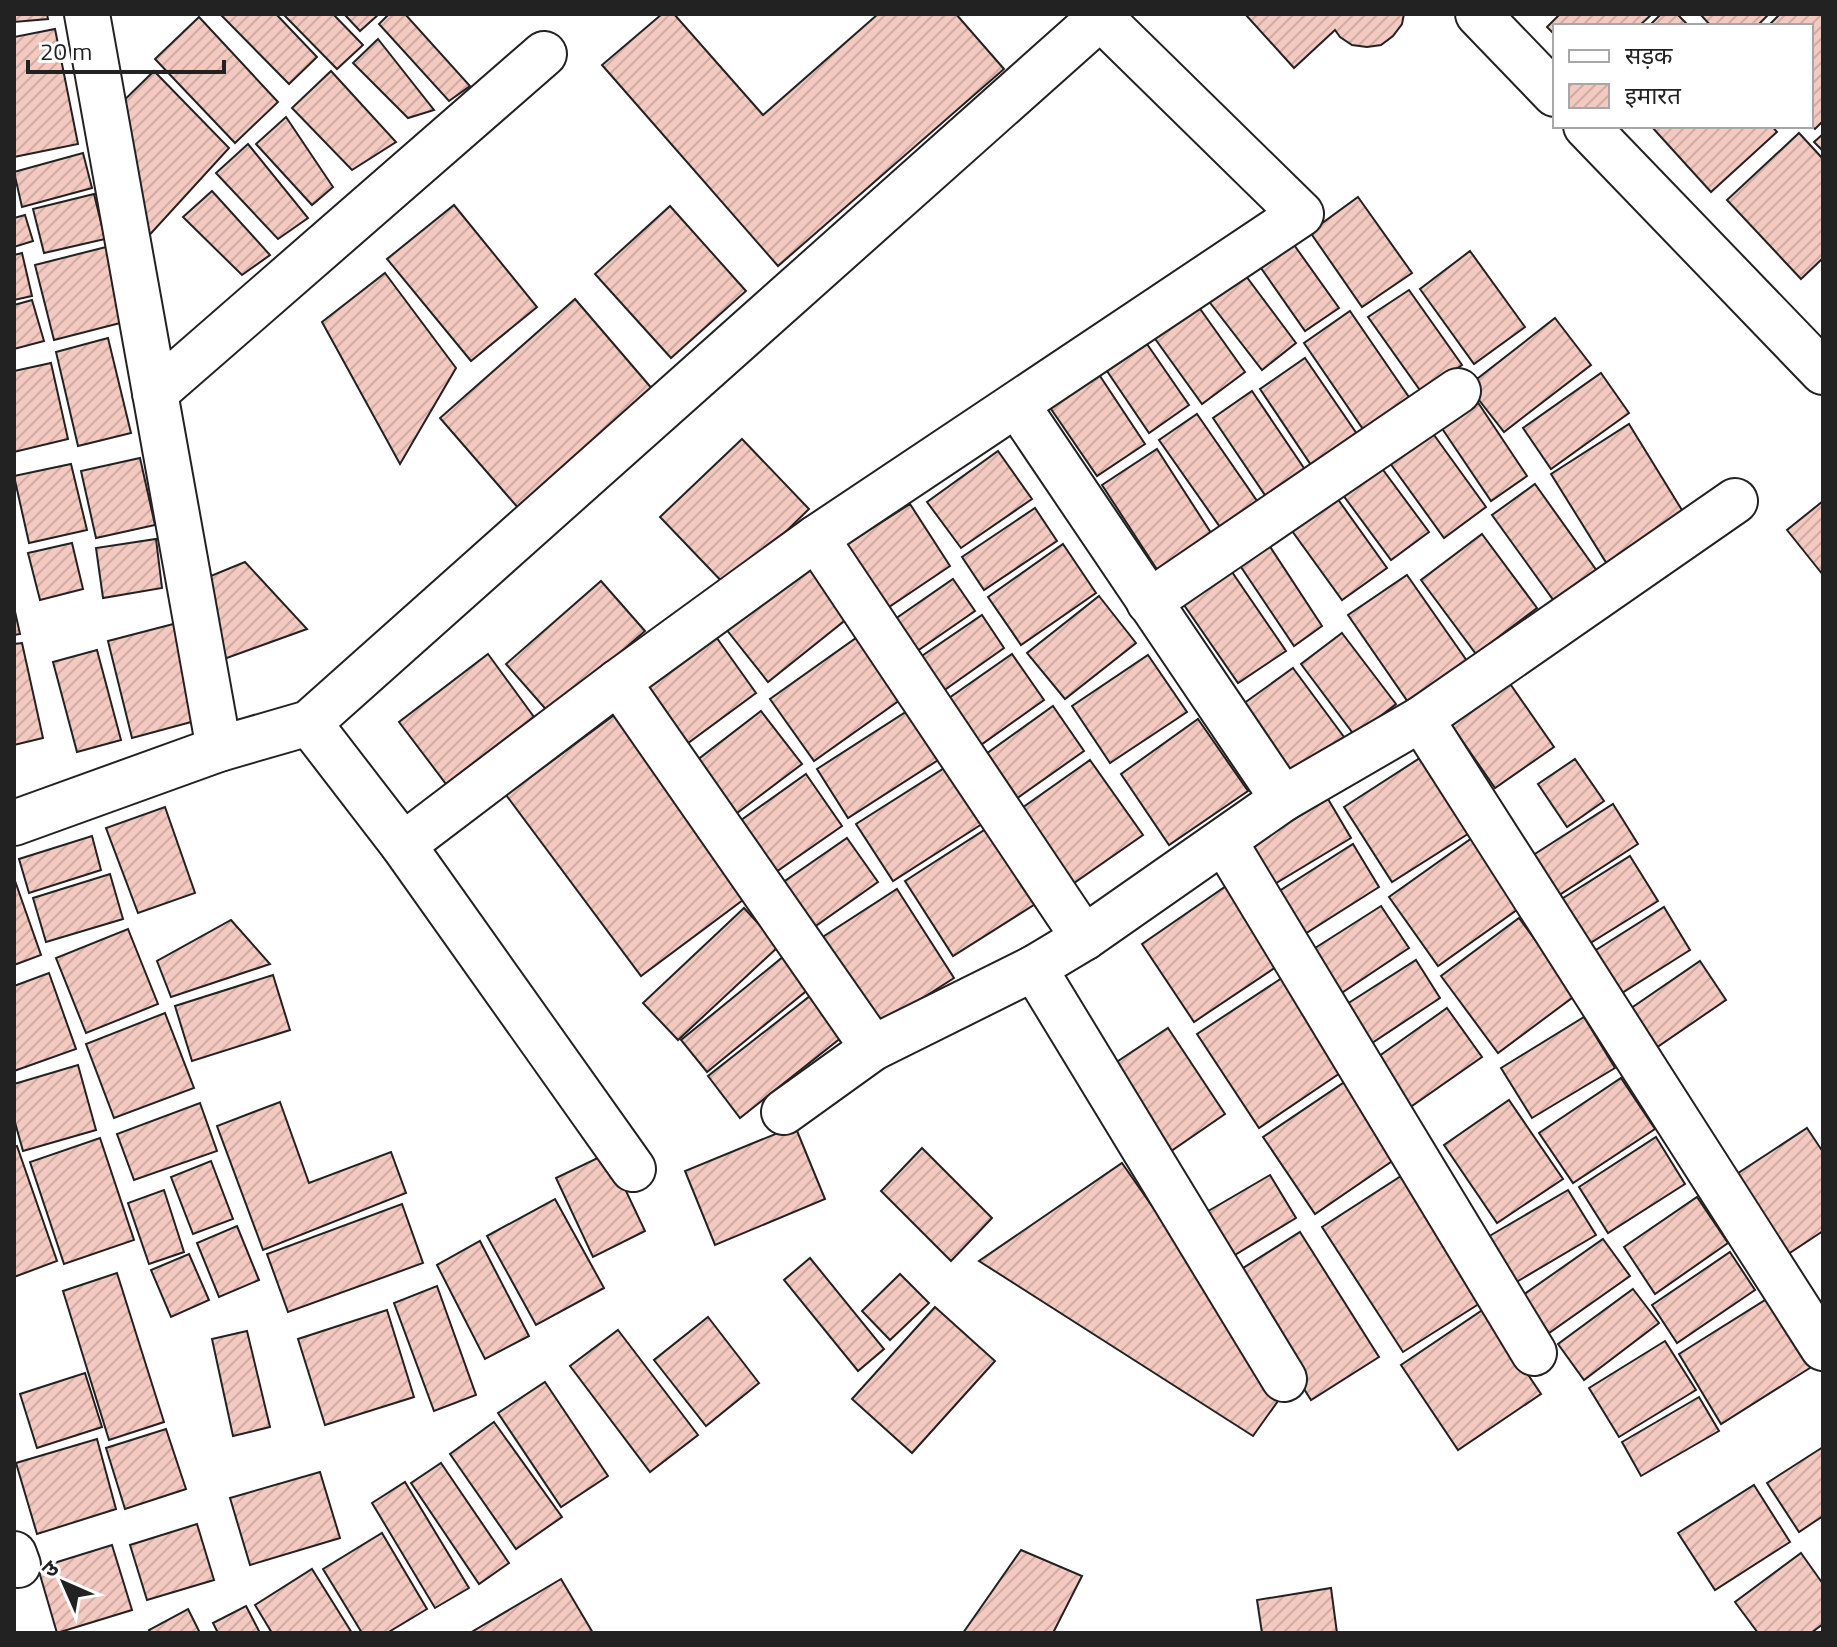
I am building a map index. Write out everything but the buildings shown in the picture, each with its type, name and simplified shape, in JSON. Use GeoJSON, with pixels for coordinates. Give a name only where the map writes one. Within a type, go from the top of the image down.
{"type":"FeatureCollection","features":[{"type":"Feature","properties":{"kind":"street"},"geometry":{"type":"LineString","coordinates":[[1478,14],[1553,92]]}},
{"type":"Feature","properties":{"kind":"street"},"geometry":{"type":"LineString","coordinates":[[90,16],[219,749]]}},
{"type":"Feature","properties":{"kind":"street"},"geometry":{"type":"LineString","coordinates":[[14,823],[219,749],[309,723],[1102,16],[1301,214],[816,538],[618,682],[403,845]]}},
{"type":"Feature","properties":{"kind":"street"},"geometry":{"type":"LineString","coordinates":[[155,393],[544,54]]}},
{"type":"Feature","properties":{"kind":"street"},"geometry":{"type":"LineString","coordinates":[[1588,128],[1823,372]]}},
{"type":"Feature","properties":{"kind":"street"},"geometry":{"type":"LineString","coordinates":[[1149,602],[1458,391]]}},
{"type":"Feature","properties":{"kind":"street"},"geometry":{"type":"LineString","coordinates":[[1017,405],[1283,799]]}},
{"type":"Feature","properties":{"kind":"street"},"geometry":{"type":"LineString","coordinates":[[784,1112],[873,1048],[1034,968],[1084,938],[1283,799],[1421,719],[1735,501]]}},
{"type":"Feature","properties":{"kind":"street"},"geometry":{"type":"LineString","coordinates":[[816,538],[1084,938]]}},
{"type":"Feature","properties":{"kind":"street"},"geometry":{"type":"LineString","coordinates":[[618,682],[873,1048]]}},
{"type":"Feature","properties":{"kind":"street"},"geometry":{"type":"LineString","coordinates":[[1421,719],[1823,1348]]}},
{"type":"Feature","properties":{"kind":"street"},"geometry":{"type":"LineString","coordinates":[[309,723],[403,845],[633,1169]]}},
{"type":"Feature","properties":{"kind":"street"},"geometry":{"type":"LineString","coordinates":[[1224,841],[1534,1353]]}},
{"type":"Feature","properties":{"kind":"street"},"geometry":{"type":"LineString","coordinates":[[1034,968],[1284,1379]]}}]}
